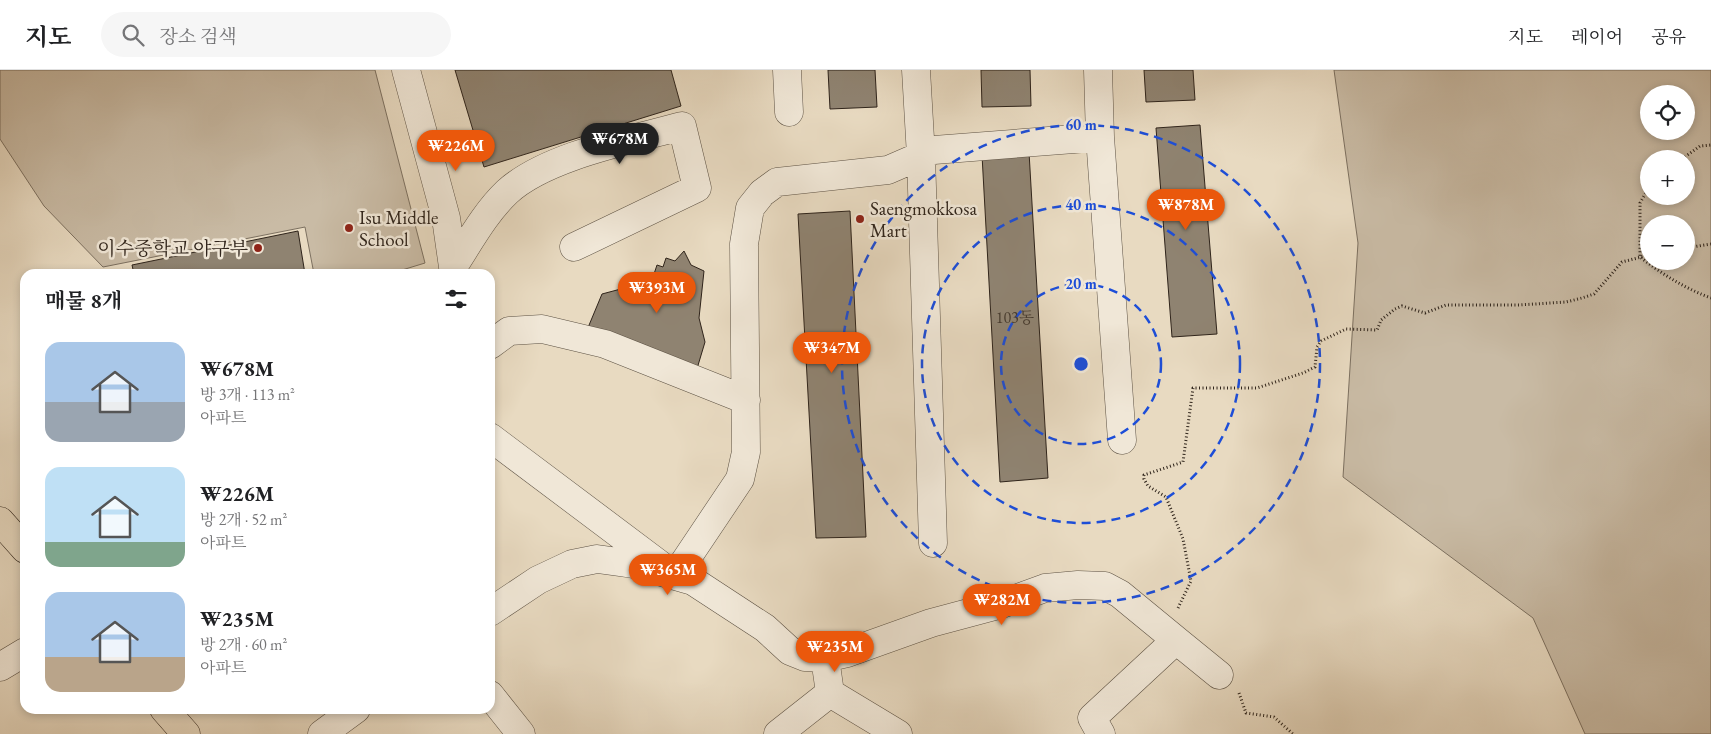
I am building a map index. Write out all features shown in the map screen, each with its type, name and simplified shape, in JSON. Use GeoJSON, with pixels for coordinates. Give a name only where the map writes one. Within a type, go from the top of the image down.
{"type":"FeatureCollection","features":[{"type":"Feature","properties":{"kind":"main road"},"geometry":{"type":"LineString","coordinates":[[0,521],[20,543]]}},
{"type":"Feature","properties":{"kind":"main road"},"geometry":{"type":"LineString","coordinates":[[168,714],[186,734]]}},
{"type":"Feature","properties":{"kind":"street"},"geometry":{"type":"LineString","coordinates":[[406,70],[446,218],[454,269]]}},
{"type":"Feature","properties":{"kind":"street"},"geometry":{"type":"LineString","coordinates":[[787,70],[789,112]]}},
{"type":"Feature","properties":{"kind":"street"},"geometry":{"type":"LineString","coordinates":[[916,70],[933,542]]}},
{"type":"Feature","properties":{"kind":"street"},"geometry":{"type":"LineString","coordinates":[[1098,70],[1100,137],[1122,440]]}},
{"type":"Feature","properties":{"kind":"street"},"geometry":{"type":"LineString","coordinates":[[455,269],[486,216],[508,192],[532,174],[574,156],[682,126],[697,188],[574,247]]}},
{"type":"Feature","properties":{"kind":"street"},"geometry":{"type":"LineString","coordinates":[[675,576],[740,479],[746,452],[744,244],[750,208],[762,193],[777,182],[888,170],[934,150],[1100,137]]}},
{"type":"Feature","properties":{"kind":"street"},"geometry":{"type":"LineString","coordinates":[[495,341],[509,331],[542,329],[606,344],[746,400]]}},
{"type":"Feature","properties":{"kind":"street"},"geometry":{"type":"LineString","coordinates":[[495,442],[675,576]]}},
{"type":"Feature","properties":{"kind":"street"},"geometry":{"type":"LineString","coordinates":[[495,609],[538,580],[572,564],[597,560],[634,564],[693,581],[765,628],[790,651],[804,657],[825,658],[847,653],[931,623],[1002,604],[1045,588],[1105,586],[1120,594],[1219,675]]}},
{"type":"Feature","properties":{"kind":"street"},"geometry":{"type":"LineString","coordinates":[[1101,734],[1092,718],[1169,634]]}},
{"type":"Feature","properties":{"kind":"street"},"geometry":{"type":"LineString","coordinates":[[0,667],[20,655]]}},
{"type":"Feature","properties":{"kind":"street"},"geometry":{"type":"LineString","coordinates":[[825,658],[830,693]]}},
{"type":"Feature","properties":{"kind":"street"},"geometry":{"type":"LineString","coordinates":[[778,734],[830,693]]}},
{"type":"Feature","properties":{"kind":"street"},"geometry":{"type":"LineString","coordinates":[[830,693],[898,734]]}},
{"type":"Feature","properties":{"kind":"street"},"geometry":{"type":"LineString","coordinates":[[495,704],[509,730]]}},
{"type":"Feature","properties":{"kind":"street"},"geometry":{"type":"LineString","coordinates":[[322,734],[349,714]]}},
{"type":"Feature","properties":{"kind":"path"},"geometry":{"type":"LineString","coordinates":[[1694,150],[1700,146],[1711,145]]}},
{"type":"Feature","properties":{"kind":"path"},"geometry":{"type":"LineString","coordinates":[[1695,247],[1711,244]]}},
{"type":"Feature","properties":{"kind":"path"},"geometry":{"type":"LineString","coordinates":[[1169,634],[1177,610],[1191,581],[1175,516],[1166,497],[1148,486],[1144,475],[1182,462],[1193,388],[1257,388],[1302,373],[1315,367],[1317,347],[1321,341],[1346,329],[1377,330],[1381,320],[1395,308],[1402,306],[1426,313],[1446,305],[1519,305],[1566,302],[1582,298],[1594,294],[1622,262],[1640,257]]}},
{"type":"Feature","properties":{"kind":"path"},"geometry":{"type":"LineString","coordinates":[[1657,270],[1696,292],[1711,298]]}},
{"type":"Feature","properties":{"kind":"path"},"geometry":{"type":"LineString","coordinates":[[1219,675],[1231,673],[1246,713],[1274,718],[1293,734]]}},
{"type":"Feature","properties":{"kind":"shaded area"},"geometry":{"type":"Polygon","coordinates":[[[0,70],[375,70],[425,263],[405,269],[313,269],[305,227],[103,267],[44,206],[0,139],[0,70]]]}},
{"type":"Feature","properties":{"kind":"shaded area"},"geometry":{"type":"Polygon","coordinates":[[[1334,70],[1711,70],[1711,734],[1585,734],[1533,618],[1343,477],[1358,243],[1334,70]]]}},
{"type":"Feature","properties":{"kind":"building"},"geometry":{"type":"Polygon","coordinates":[[[455,70],[671,70],[681,106],[484,167],[455,70]]]}},
{"type":"Feature","properties":{"kind":"building"},"geometry":{"type":"Polygon","coordinates":[[[828,70],[875,70],[877,107],[830,109],[828,70]]]}},
{"type":"Feature","properties":{"kind":"building"},"geometry":{"type":"Polygon","coordinates":[[[981,70],[1030,70],[1031,106],[982,107],[981,70]]]}},
{"type":"Feature","properties":{"kind":"building"},"geometry":{"type":"Polygon","coordinates":[[[1144,70],[1193,70],[1195,100],[1146,102],[1144,70]]]}},
{"type":"Feature","properties":{"kind":"building"},"geometry":{"type":"Polygon","coordinates":[[[1200,125],[1217,334],[1172,337],[1156,128],[1200,125]]]}},
{"type":"Feature","properties":{"kind":"building"},"geometry":{"type":"Polygon","coordinates":[[[1029,152],[1048,478],[1000,482],[982,155],[1029,152]]]}},
{"type":"Feature","properties":{"kind":"building"},"geometry":{"type":"Polygon","coordinates":[[[850,211],[866,537],[816,538],[798,214],[850,211]]]}},
{"type":"Feature","properties":{"kind":"building","name":"이수중학교 야구부"},"geometry":{"type":"Polygon","coordinates":[[[298,231],[304,269],[133,269],[132,265],[298,231]]]}},
{"type":"Feature","properties":{"kind":"building"},"geometry":{"type":"Polygon","coordinates":[[[684,251],[691,265],[704,271],[699,318],[705,342],[696,372],[587,330],[602,294],[632,286],[653,277],[657,265],[663,267],[666,258],[675,261],[684,251]]]}},
{"type":"Feature","properties":{"kind":"place","name":"Saengmokkosa Mart"},"geometry":{"type":"Point","coordinates":[860,219]}},
{"type":"Feature","properties":{"kind":"place","name":"Isu Middle School"},"geometry":{"type":"Point","coordinates":[349,228]}},
{"type":"Feature","properties":{"kind":"place","name":"이수중학교 야구부"},"geometry":{"type":"Point","coordinates":[258,248]}}]}
